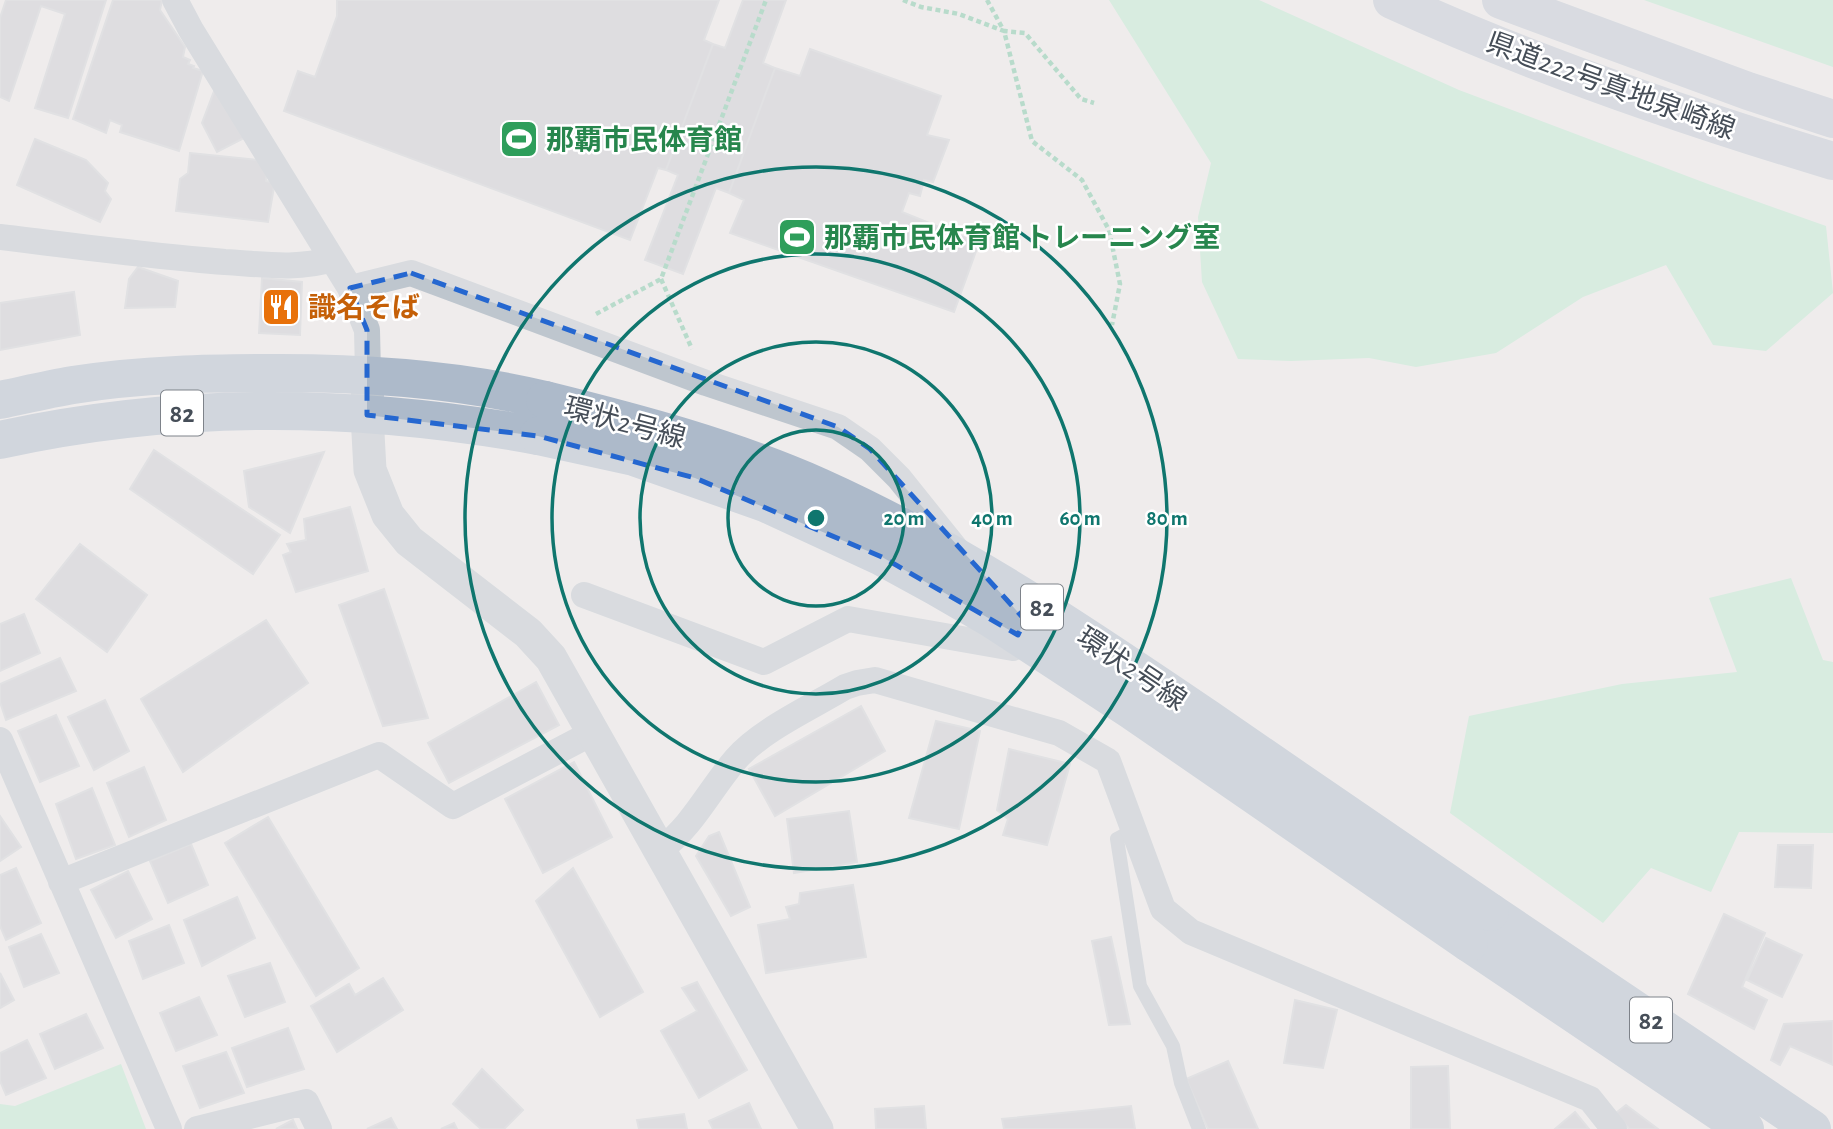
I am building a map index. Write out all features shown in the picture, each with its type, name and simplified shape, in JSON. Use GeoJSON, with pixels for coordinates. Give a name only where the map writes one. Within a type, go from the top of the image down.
{"type":"FeatureCollection","features":[{"type":"Feature","properties":{"kind":"main road","name":"県道222号真地泉崎線"},"geometry":{"type":"LineString","coordinates":[[1392,0],[1508,49],[1679,113],[1833,161]]}},
{"type":"Feature","properties":{"kind":"main road","name":"県道222号真地泉崎線"},"geometry":{"type":"LineString","coordinates":[[1501,0],[1748,91],[1833,119]]}},
{"type":"Feature","properties":{"kind":"main road","name":"環状2号線"},"geometry":{"type":"LineString","coordinates":[[0,400],[74,385],[148,376],[240,372],[368,374],[485,387],[541,418],[634,457],[765,503],[882,557],[992,619],[1131,710],[1745,1129]]}},
{"type":"Feature","properties":{"kind":"main road","name":"環状2号線"},"geometry":{"type":"LineString","coordinates":[[0,440],[41,431],[169,413],[295,411],[482,426],[541,418],[627,421],[760,462],[829,491],[933,542],[1056,616],[1812,1129]]}},
{"type":"Feature","properties":{"kind":"street"},"geometry":{"type":"LineString","coordinates":[[175,0],[350,288],[367,330],[370,470],[393,522],[409,541],[528,633],[551,658],[817,1129]]}},
{"type":"Feature","properties":{"kind":"street"},"geometry":{"type":"LineString","coordinates":[[0,237],[157,257],[283,266],[312,265],[332,259]]}},
{"type":"Feature","properties":{"kind":"street"},"geometry":{"type":"LineString","coordinates":[[350,288],[411,273],[706,383],[838,427],[870,449],[899,478],[957,550],[1025,620],[1013,648],[848,619],[764,662],[584,595]]}},
{"type":"Feature","properties":{"kind":"street"},"geometry":{"type":"LineString","coordinates":[[660,850],[679,836],[736,759],[752,743],[857,682],[875,680],[1059,733],[1108,761],[1163,909],[1191,932],[1590,1099],[1614,1129]]}},
{"type":"Feature","properties":{"kind":"street"},"geometry":{"type":"LineString","coordinates":[[61,882],[379,755],[453,806],[594,732]]}},
{"type":"Feature","properties":{"kind":"street"},"geometry":{"type":"LineString","coordinates":[[3,755],[169,1129]]}},
{"type":"Feature","properties":{"kind":"street"},"geometry":{"type":"LineString","coordinates":[[197,1129],[306,1102],[319,1129]]}},
{"type":"Feature","properties":{"kind":"lane"},"geometry":{"type":"LineString","coordinates":[[1134,830],[1117,839],[1140,986],[1173,1046],[1181,1083],[1199,1129]]}},
{"type":"Feature","properties":{"kind":"path"},"geometry":{"type":"LineString","coordinates":[[565,330],[661,279],[765,0]]}},
{"type":"Feature","properties":{"kind":"path"},"geometry":{"type":"LineString","coordinates":[[903,0],[920,7],[959,14],[1004,31],[1025,33],[1081,99],[1094,103]]}},
{"type":"Feature","properties":{"kind":"path"},"geometry":{"type":"LineString","coordinates":[[987,0],[1004,31],[1032,141],[1082,180],[1109,230],[1120,284],[1112,325]]}},
{"type":"Feature","properties":{"kind":"path"},"geometry":{"type":"LineString","coordinates":[[661,279],[706,383]]}},
{"type":"Feature","properties":{"kind":"highlighted area"},"geometry":{"type":"Polygon","coordinates":[[[411,273],[838,427],[870,449],[1025,620],[1018,635],[882,557],[695,478],[538,436],[367,415],[367,330],[350,288],[411,273]]]}},
{"type":"Feature","properties":{"kind":"green space"},"geometry":{"type":"Polygon","coordinates":[[[1109,0],[1259,0],[1459,90],[1826,226],[1833,293],[1766,351],[1713,345],[1666,265],[1583,297],[1496,353],[1416,367],[1369,358],[1291,361],[1238,359],[1202,282],[1198,217],[1211,163],[1109,0]]]}},
{"type":"Feature","properties":{"kind":"green space"},"geometry":{"type":"Polygon","coordinates":[[[1644,0],[1833,0],[1833,67],[1644,0]]]}},
{"type":"Feature","properties":{"kind":"green space"},"geometry":{"type":"Polygon","coordinates":[[[1791,578],[1823,660],[1833,662],[1833,833],[1739,832],[1711,892],[1651,868],[1603,923],[1450,813],[1469,716],[1622,684],[1737,672],[1709,598],[1791,578]]]}},
{"type":"Feature","properties":{"kind":"green space"},"geometry":{"type":"Polygon","coordinates":[[[121,1064],[146,1129],[0,1129],[0,1104],[15,1106],[121,1064]]]}},
{"type":"Feature","properties":{"kind":"building"},"geometry":{"type":"Polygon","coordinates":[[[6,0],[106,0],[68,118],[35,108],[65,14],[41,6],[9,101],[0,97],[0,18],[6,0]]]}},
{"type":"Feature","properties":{"kind":"building"},"geometry":{"type":"Polygon","coordinates":[[[113,0],[162,0],[160,10],[185,47],[183,57],[190,60],[188,64],[194,66],[193,68],[203,71],[179,151],[120,132],[122,125],[110,120],[106,133],[73,119],[113,0]]]}},
{"type":"Feature","properties":{"kind":"building","name":"那覇市民体育館"},"geometry":{"type":"Polygon","coordinates":[[[337,0],[719,0],[704,40],[713,44],[666,170],[658,168],[630,240],[284,111],[298,71],[315,77],[337,16],[337,0]]]}},
{"type":"Feature","properties":{"kind":"building"},"geometry":{"type":"Polygon","coordinates":[[[743,0],[786,0],[763,63],[775,68],[729,193],[716,188],[683,274],[645,260],[678,175],[666,170],[713,44],[725,48],[743,0]]]}},
{"type":"Feature","properties":{"kind":"building","name":"那覇市民体育館"},"geometry":{"type":"Polygon","coordinates":[[[810,49],[941,96],[927,135],[949,140],[933,182],[924,180],[920,196],[909,193],[902,212],[979,243],[954,312],[730,233],[744,200],[729,193],[775,68],[800,76],[810,49]]]}},
{"type":"Feature","properties":{"kind":"building"},"geometry":{"type":"Polygon","coordinates":[[[216,86],[244,138],[217,152],[202,123],[216,86]]]}},
{"type":"Feature","properties":{"kind":"building"},"geometry":{"type":"Polygon","coordinates":[[[35,139],[86,160],[108,183],[105,191],[111,199],[100,222],[17,185],[35,139]]]}},
{"type":"Feature","properties":{"kind":"building"},"geometry":{"type":"Polygon","coordinates":[[[190,153],[259,160],[267,174],[266,181],[271,182],[274,187],[268,222],[176,211],[180,179],[188,173],[190,153]]]}},
{"type":"Feature","properties":{"kind":"building"},"geometry":{"type":"Polygon","coordinates":[[[138,267],[178,281],[175,307],[125,308],[129,279],[138,267]]]}},
{"type":"Feature","properties":{"kind":"building","name":"識名そば"},"geometry":{"type":"Polygon","coordinates":[[[262,278],[302,282],[300,335],[259,333],[262,278]]]}},
{"type":"Feature","properties":{"kind":"building"},"geometry":{"type":"Polygon","coordinates":[[[74,292],[80,335],[0,350],[0,303],[74,292]]]}},
{"type":"Feature","properties":{"kind":"building"},"geometry":{"type":"Polygon","coordinates":[[[154,450],[280,535],[253,574],[130,489],[154,450]]]}},
{"type":"Feature","properties":{"kind":"building"},"geometry":{"type":"Polygon","coordinates":[[[324,452],[290,533],[249,507],[244,471],[324,452]]]}},
{"type":"Feature","properties":{"kind":"building"},"geometry":{"type":"Polygon","coordinates":[[[350,507],[368,571],[296,592],[283,555],[291,552],[287,544],[306,540],[304,519],[350,507]]]}},
{"type":"Feature","properties":{"kind":"building"},"geometry":{"type":"Polygon","coordinates":[[[80,544],[147,595],[107,652],[36,599],[80,544]]]}},
{"type":"Feature","properties":{"kind":"building"},"geometry":{"type":"Polygon","coordinates":[[[384,589],[428,718],[383,726],[339,605],[384,589]]]}},
{"type":"Feature","properties":{"kind":"building"},"geometry":{"type":"Polygon","coordinates":[[[24,614],[40,653],[0,671],[0,624],[24,614]]]}},
{"type":"Feature","properties":{"kind":"building"},"geometry":{"type":"Polygon","coordinates":[[[266,620],[308,683],[183,772],[141,699],[266,620]]]}},
{"type":"Feature","properties":{"kind":"building"},"geometry":{"type":"Polygon","coordinates":[[[60,658],[76,691],[6,720],[0,702],[0,684],[60,658]]]}},
{"type":"Feature","properties":{"kind":"building"},"geometry":{"type":"Polygon","coordinates":[[[536,682],[559,725],[449,783],[428,743],[536,682]]]}},
{"type":"Feature","properties":{"kind":"building"},"geometry":{"type":"Polygon","coordinates":[[[105,700],[129,751],[94,770],[68,717],[105,700]]]}},
{"type":"Feature","properties":{"kind":"building"},"geometry":{"type":"Polygon","coordinates":[[[861,706],[885,751],[775,816],[749,769],[861,706]]]}},
{"type":"Feature","properties":{"kind":"building"},"geometry":{"type":"Polygon","coordinates":[[[56,715],[79,766],[40,782],[18,731],[56,715]]]}},
{"type":"Feature","properties":{"kind":"building"},"geometry":{"type":"Polygon","coordinates":[[[936,721],[980,731],[959,829],[909,818],[936,721]]]}},
{"type":"Feature","properties":{"kind":"building"},"geometry":{"type":"Polygon","coordinates":[[[1009,749],[1070,764],[1047,845],[1003,835],[1008,819],[997,810],[1009,749]]]}},
{"type":"Feature","properties":{"kind":"building"},"geometry":{"type":"Polygon","coordinates":[[[574,762],[612,837],[543,873],[505,799],[574,762]]]}},
{"type":"Feature","properties":{"kind":"building"},"geometry":{"type":"Polygon","coordinates":[[[144,767],[166,820],[129,837],[107,783],[144,767]]]}},
{"type":"Feature","properties":{"kind":"building"},"geometry":{"type":"Polygon","coordinates":[[[92,788],[115,845],[76,859],[56,804],[92,788]]]}},
{"type":"Feature","properties":{"kind":"building"},"geometry":{"type":"Polygon","coordinates":[[[849,811],[857,862],[794,873],[787,819],[849,811]]]}},
{"type":"Feature","properties":{"kind":"building"},"geometry":{"type":"Polygon","coordinates":[[[0,816],[21,847],[0,861],[0,816]]]}},
{"type":"Feature","properties":{"kind":"building"},"geometry":{"type":"Polygon","coordinates":[[[268,817],[359,968],[316,996],[225,843],[268,817]]]}},
{"type":"Feature","properties":{"kind":"building"},"geometry":{"type":"Polygon","coordinates":[[[719,832],[750,907],[731,916],[696,856],[709,836],[719,832]]]}},
{"type":"Feature","properties":{"kind":"building"},"geometry":{"type":"Polygon","coordinates":[[[191,844],[208,885],[168,903],[150,861],[191,844]]]}},
{"type":"Feature","properties":{"kind":"building"},"geometry":{"type":"Polygon","coordinates":[[[1778,845],[1813,845],[1811,888],[1775,887],[1778,845]]]}},
{"type":"Feature","properties":{"kind":"building"},"geometry":{"type":"Polygon","coordinates":[[[16,868],[41,923],[6,940],[0,926],[0,875],[16,868]]]}},
{"type":"Feature","properties":{"kind":"building"},"geometry":{"type":"Polygon","coordinates":[[[573,868],[643,992],[600,1017],[536,901],[573,868]]]}},
{"type":"Feature","properties":{"kind":"building"},"geometry":{"type":"Polygon","coordinates":[[[128,871],[152,919],[116,938],[91,890],[128,871]]]}},
{"type":"Feature","properties":{"kind":"building"},"geometry":{"type":"Polygon","coordinates":[[[853,885],[866,957],[766,973],[758,925],[790,919],[786,907],[799,904],[800,893],[853,885]]]}},
{"type":"Feature","properties":{"kind":"building"},"geometry":{"type":"Polygon","coordinates":[[[237,897],[255,938],[202,966],[184,920],[237,897]]]}},
{"type":"Feature","properties":{"kind":"building"},"geometry":{"type":"Polygon","coordinates":[[[1724,914],[1765,933],[1742,987],[1767,1000],[1754,1029],[1688,994],[1724,914]]]}},
{"type":"Feature","properties":{"kind":"building"},"geometry":{"type":"Polygon","coordinates":[[[169,925],[184,963],[143,979],[129,941],[169,925]]]}},
{"type":"Feature","properties":{"kind":"building"},"geometry":{"type":"Polygon","coordinates":[[[41,934],[59,973],[24,987],[9,947],[41,934]]]}},
{"type":"Feature","properties":{"kind":"building"},"geometry":{"type":"Polygon","coordinates":[[[1111,937],[1130,1024],[1109,1025],[1092,941],[1111,937]]]}},
{"type":"Feature","properties":{"kind":"building"},"geometry":{"type":"Polygon","coordinates":[[[1766,938],[1802,955],[1782,997],[1747,980],[1766,938]]]}},
{"type":"Feature","properties":{"kind":"building"},"geometry":{"type":"Polygon","coordinates":[[[270,963],[285,1002],[245,1017],[228,976],[270,963]]]}},
{"type":"Feature","properties":{"kind":"building"},"geometry":{"type":"Polygon","coordinates":[[[0,973],[14,1000],[0,1008],[0,973]]]}},
{"type":"Feature","properties":{"kind":"building"},"geometry":{"type":"Polygon","coordinates":[[[383,978],[403,1010],[337,1052],[311,1006],[349,984],[355,995],[383,978]]]}},
{"type":"Feature","properties":{"kind":"building"},"geometry":{"type":"Polygon","coordinates":[[[697,982],[747,1070],[699,1098],[661,1031],[697,1011],[682,988],[697,982]]]}},
{"type":"Feature","properties":{"kind":"building"},"geometry":{"type":"Polygon","coordinates":[[[199,997],[217,1035],[176,1051],[160,1013],[199,997]]]}},
{"type":"Feature","properties":{"kind":"building"},"geometry":{"type":"Polygon","coordinates":[[[1295,1000],[1337,1010],[1323,1068],[1284,1063],[1295,1000]]]}},
{"type":"Feature","properties":{"kind":"building"},"geometry":{"type":"Polygon","coordinates":[[[86,1014],[103,1048],[55,1069],[40,1034],[86,1014]]]}},
{"type":"Feature","properties":{"kind":"building"},"geometry":{"type":"Polygon","coordinates":[[[1833,1021],[1833,1065],[1790,1046],[1780,1065],[1771,1060],[1784,1024],[1833,1021]]]}},
{"type":"Feature","properties":{"kind":"building"},"geometry":{"type":"Polygon","coordinates":[[[288,1028],[304,1069],[247,1087],[232,1048],[288,1028]]]}},
{"type":"Feature","properties":{"kind":"building"},"geometry":{"type":"Polygon","coordinates":[[[27,1040],[46,1078],[6,1095],[0,1081],[0,1053],[27,1040]]]}},
{"type":"Feature","properties":{"kind":"building"},"geometry":{"type":"Polygon","coordinates":[[[226,1052],[244,1093],[200,1108],[183,1066],[226,1052]]]}},
{"type":"Feature","properties":{"kind":"building"},"geometry":{"type":"Polygon","coordinates":[[[1228,1061],[1258,1129],[1208,1129],[1186,1079],[1228,1061]]]}},
{"type":"Feature","properties":{"kind":"building"},"geometry":{"type":"Polygon","coordinates":[[[1448,1066],[1450,1129],[1411,1129],[1411,1067],[1448,1066]]]}},
{"type":"Feature","properties":{"kind":"building"},"geometry":{"type":"Polygon","coordinates":[[[482,1069],[523,1110],[504,1129],[481,1129],[453,1104],[482,1069]]]}},
{"type":"Feature","properties":{"kind":"building"},"geometry":{"type":"Polygon","coordinates":[[[749,1103],[761,1129],[713,1129],[709,1121],[749,1103]]]}},
{"type":"Feature","properties":{"kind":"building"},"geometry":{"type":"Polygon","coordinates":[[[1626,1105],[1658,1129],[1629,1129],[1616,1113],[1626,1105]]]}},
{"type":"Feature","properties":{"kind":"building"},"geometry":{"type":"Polygon","coordinates":[[[924,1106],[926,1129],[876,1129],[875,1109],[924,1106]]]}},
{"type":"Feature","properties":{"kind":"building"},"geometry":{"type":"Polygon","coordinates":[[[1131,1106],[1135,1129],[1004,1129],[1002,1119],[1131,1106]]]}},
{"type":"Feature","properties":{"kind":"building"},"geometry":{"type":"Polygon","coordinates":[[[1575,1112],[1589,1129],[1555,1129],[1575,1112]]]}},
{"type":"Feature","properties":{"kind":"building"},"geometry":{"type":"Polygon","coordinates":[[[684,1114],[687,1129],[639,1129],[637,1120],[684,1114]]]}},
{"type":"Feature","properties":{"kind":"building"},"geometry":{"type":"Polygon","coordinates":[[[391,1118],[397,1129],[367,1129],[391,1118]]]}},
{"type":"Feature","properties":{"kind":"building"},"geometry":{"type":"Polygon","coordinates":[[[293,1120],[297,1129],[276,1129],[293,1120]]]}},
{"type":"Feature","properties":{"kind":"building"},"geometry":{"type":"Polygon","coordinates":[[[454,1123],[457,1129],[441,1129],[454,1123]]]}},
{"type":"Feature","properties":{"kind":"place","name":"那覇市民体育館"},"geometry":{"type":"Point","coordinates":[519,139]}},
{"type":"Feature","properties":{"kind":"place","name":"那覇市民体育館 トレーニング室"},"geometry":{"type":"Point","coordinates":[797,237]}},
{"type":"Feature","properties":{"kind":"place","name":"識名そば"},"geometry":{"type":"Point","coordinates":[281,307]}}]}
